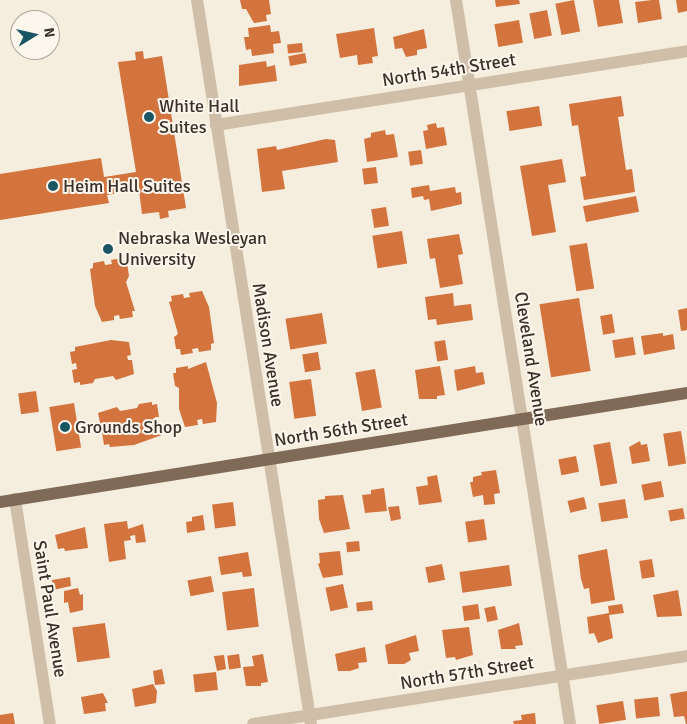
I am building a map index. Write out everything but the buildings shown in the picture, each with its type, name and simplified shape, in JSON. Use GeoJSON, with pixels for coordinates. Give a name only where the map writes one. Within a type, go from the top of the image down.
{"type":"FeatureCollection","features":[{"type":"Feature","properties":{"kind":"main road","name":"North 56th Street"},"geometry":{"type":"LineString","coordinates":[[0,502],[687,393]]}},
{"type":"Feature","properties":{"kind":"street","name":"Madison Avenue"},"geometry":{"type":"LineString","coordinates":[[197,0],[310,719]]}},
{"type":"Feature","properties":{"kind":"street","name":"Cleveland Avenue"},"geometry":{"type":"LineString","coordinates":[[456,0],[570,724]]}},
{"type":"Feature","properties":{"kind":"street","name":"North 54th Street"},"geometry":{"type":"LineString","coordinates":[[216,124],[687,51]]}},
{"type":"Feature","properties":{"kind":"street","name":"Saint Paul Avenue"},"geometry":{"type":"LineString","coordinates":[[15,499],[50,724]]}},
{"type":"Feature","properties":{"kind":"street","name":"North 57th Street"},"geometry":{"type":"LineString","coordinates":[[253,724],[310,719],[563,675],[687,656]]}},
{"type":"Feature","properties":{"kind":"place","name":"White Hall Suites"},"geometry":{"type":"Point","coordinates":[149,117]}},
{"type":"Feature","properties":{"kind":"place","name":"Heim Hall Suites"},"geometry":{"type":"Point","coordinates":[53,186]}},
{"type":"Feature","properties":{"kind":"place","name":"Nebraska Wesleyan University"},"geometry":{"type":"Point","coordinates":[108,249]}},
{"type":"Feature","properties":{"kind":"place","name":"Grounds Shop"},"geometry":{"type":"Point","coordinates":[65,427]}}]}
